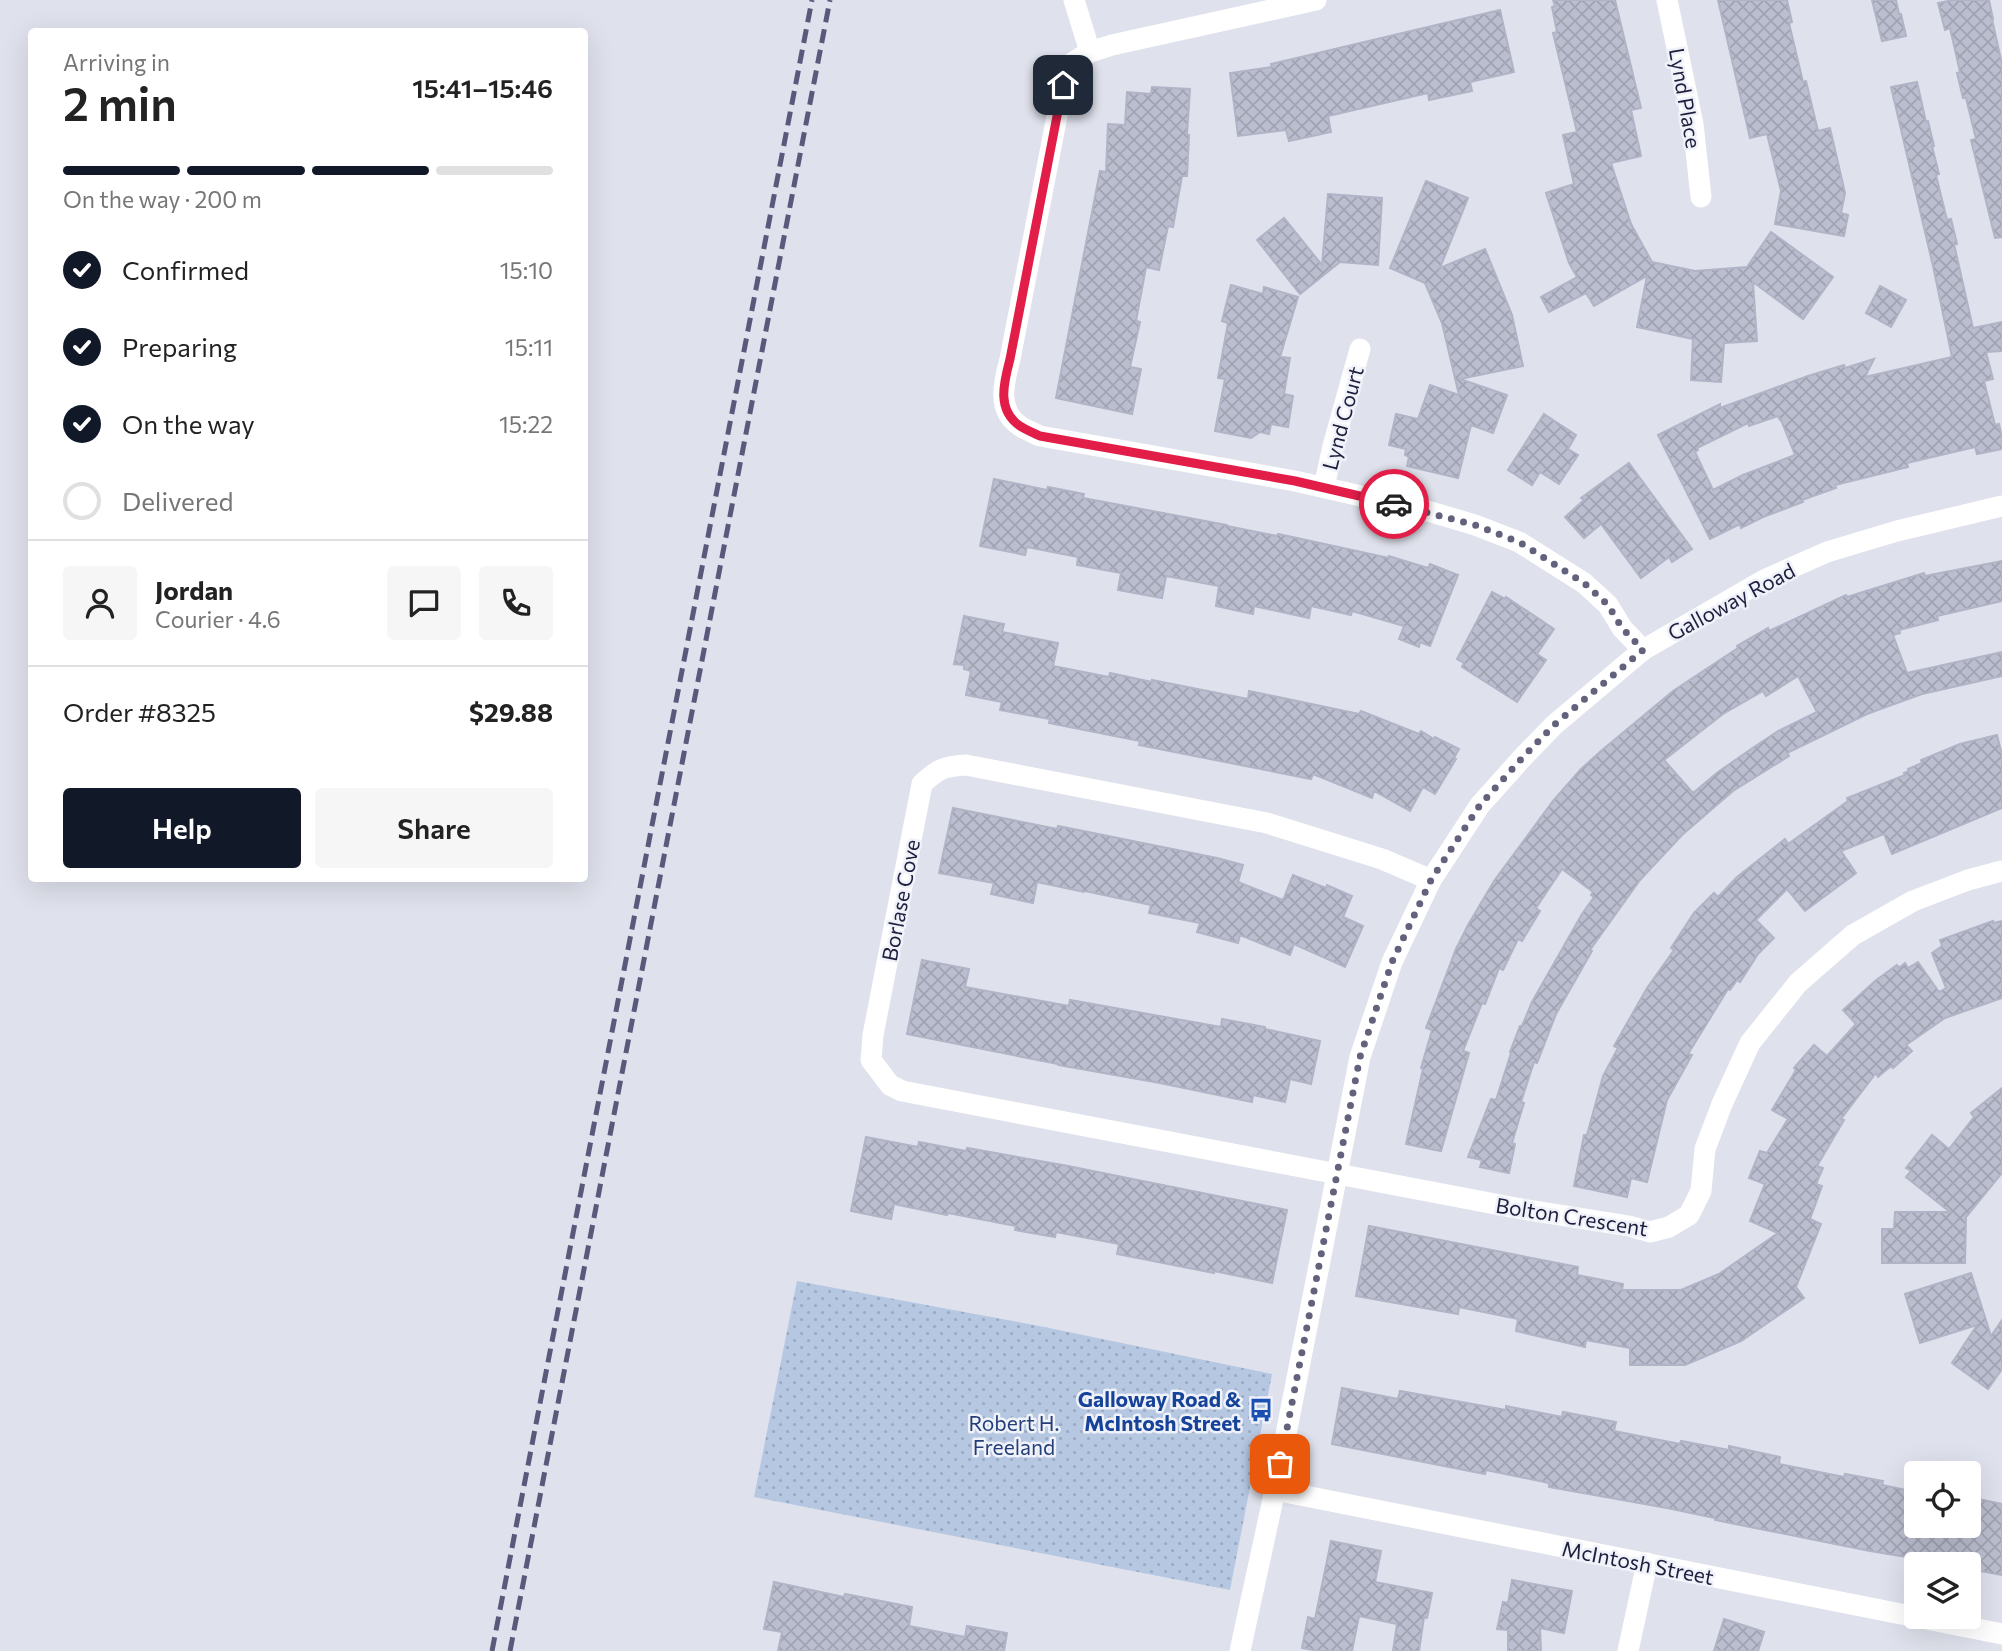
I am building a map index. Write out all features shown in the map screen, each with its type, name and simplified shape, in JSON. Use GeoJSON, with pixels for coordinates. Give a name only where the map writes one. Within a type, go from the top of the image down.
{"type":"FeatureCollection","features":[{"type":"Feature","properties":{"kind":"street"},"geometry":{"type":"LineString","coordinates":[[1074,0],[1090,52]]}},
{"type":"Feature","properties":{"kind":"street"},"geometry":{"type":"LineString","coordinates":[[1316,0],[1090,52],[1073,62],[1063,85],[1002,390],[1006,411],[1018,425],[1040,436],[1324,487],[1475,525],[1519,542],[1584,583],[1608,605],[1622,628],[1643,650]]}},
{"type":"Feature","properties":{"kind":"street","name":"Lynd Place"},"geometry":{"type":"LineString","coordinates":[[1667,0],[1693,124],[1701,197]]}},
{"type":"Feature","properties":{"kind":"street","name":"Lynd Court"},"geometry":{"type":"LineString","coordinates":[[1324,487],[1360,349]]}},
{"type":"Feature","properties":{"kind":"street","name":"Galloway Road"},"geometry":{"type":"LineString","coordinates":[[1240,1651],[1275,1490],[1360,1057],[1392,962],[1431,880],[1480,805],[1554,725],[1643,650],[1764,580],[1828,552],[1897,531],[2002,506]]}},
{"type":"Feature","properties":{"kind":"street","name":"Borlase Cove"},"geometry":{"type":"LineString","coordinates":[[1336,1172],[902,1091],[890,1085],[871,1060],[873,1035],[922,784],[934,772],[950,765],[966,765],[1267,823],[1382,859],[1431,880]]}},
{"type":"Feature","properties":{"kind":"street","name":"Bolton Crescent"},"geometry":{"type":"LineString","coordinates":[[1336,1172],[1650,1232],[1669,1227],[1689,1215],[1701,1191],[1705,1149],[1750,1043],[1798,983],[1853,935],[1913,901],[1968,880],[2002,871]]}},
{"type":"Feature","properties":{"kind":"street","name":"McIntosh Street"},"geometry":{"type":"LineString","coordinates":[[1275,1490],[1647,1563],[1991,1639]]}},
{"type":"Feature","properties":{"kind":"street"},"geometry":{"type":"LineString","coordinates":[[1628,1651],[1647,1563]]}},
{"type":"Feature","properties":{"kind":"green space","name":"Robert H. Freeland"},"geometry":{"type":"Polygon","coordinates":[[[797,1281],[1039,1326],[1272,1374],[1230,1590],[754,1497],[797,1281]]]}},
{"type":"Feature","properties":{"kind":"building"},"geometry":{"type":"Polygon","coordinates":[[[1553,0],[1615,0],[1641,108],[1631,110],[1641,156],[1611,163],[1631,224],[1652,262],[1695,271],[1747,267],[1771,232],[1833,277],[1803,319],[1753,282],[1757,341],[1724,343],[1721,382],[1691,380],[1693,339],[1637,327],[1647,276],[1594,306],[1586,293],[1549,312],[1541,297],[1577,277],[1569,263],[1546,193],[1574,184],[1563,135],[1577,132],[1553,33],[1557,32],[1553,0]]]}},
{"type":"Feature","properties":{"kind":"building"},"geometry":{"type":"Polygon","coordinates":[[[1718,0],[1787,0],[1792,22],[1789,23],[1818,131],[1830,128],[1845,193],[1841,213],[1848,215],[1844,236],[1775,224],[1781,191],[1767,134],[1750,138],[1718,0]]]}},
{"type":"Feature","properties":{"kind":"building"},"geometry":{"type":"Polygon","coordinates":[[[1872,0],[1896,0],[1906,36],[1882,41],[1872,0]]]}},
{"type":"Feature","properties":{"kind":"building"},"geometry":{"type":"Polygon","coordinates":[[[1953,0],[1989,0],[1993,19],[2002,64],[2002,237],[1995,238],[1971,140],[1976,139],[1957,73],[1960,72],[1950,28],[1945,30],[1938,3],[1953,0]]]}},
{"type":"Feature","properties":{"kind":"building"},"geometry":{"type":"Polygon","coordinates":[[[1500,10],[1514,72],[1470,82],[1472,91],[1429,100],[1428,93],[1328,116],[1331,132],[1289,141],[1286,130],[1238,136],[1230,73],[1272,67],[1271,64],[1500,10]]]}},
{"type":"Feature","properties":{"kind":"building"},"geometry":{"type":"Polygon","coordinates":[[[1917,82],[1934,146],[1939,174],[1936,175],[1947,220],[1951,219],[1957,244],[1954,244],[1973,328],[2002,322],[2002,351],[1986,352],[1993,379],[1984,381],[1995,425],[1999,424],[2002,449],[1977,454],[1975,447],[1907,463],[1908,467],[1835,485],[1836,488],[1802,500],[1803,502],[1741,528],[1740,524],[1710,539],[1658,435],[1720,404],[1720,408],[1844,365],[1845,368],[1874,359],[1865,377],[1952,357],[1891,87],[1917,82]],[[1778,416],[1749,426],[1748,423],[1697,448],[1695,452],[1713,490],[1795,455],[1778,416]]]}},
{"type":"Feature","properties":{"kind":"building"},"geometry":{"type":"Polygon","coordinates":[[[1152,87],[1190,89],[1187,176],[1182,176],[1173,227],[1168,226],[1159,270],[1146,267],[1136,321],[1140,322],[1130,367],[1141,369],[1132,414],[1056,398],[1100,171],[1106,172],[1108,124],[1125,125],[1127,92],[1151,94],[1152,87]]]}},
{"type":"Feature","properties":{"kind":"building"},"geometry":{"type":"Polygon","coordinates":[[[1426,181],[1468,198],[1440,268],[1485,249],[1512,315],[1523,366],[1460,379],[1507,395],[1493,433],[1471,425],[1458,478],[1407,466],[1409,457],[1405,455],[1406,449],[1389,445],[1396,414],[1418,419],[1430,385],[1459,395],[1442,323],[1425,283],[1390,268],[1426,181]]]}},
{"type":"Feature","properties":{"kind":"building"},"geometry":{"type":"Polygon","coordinates":[[[1328,194],[1382,198],[1378,265],[1340,262],[1300,294],[1257,240],[1284,218],[1322,265],[1328,194]]]}},
{"type":"Feature","properties":{"kind":"building"},"geometry":{"type":"Polygon","coordinates":[[[1231,285],[1263,294],[1264,287],[1298,297],[1280,357],[1290,358],[1284,394],[1293,396],[1288,427],[1271,424],[1269,434],[1260,432],[1251,438],[1215,431],[1225,379],[1218,378],[1228,323],[1222,321],[1231,285]]]}},
{"type":"Feature","properties":{"kind":"building"},"geometry":{"type":"Polygon","coordinates":[[[1880,286],[1906,300],[1891,327],[1866,313],[1880,286]]]}},
{"type":"Feature","properties":{"kind":"building"},"geometry":{"type":"Polygon","coordinates":[[[1544,414],[1576,435],[1568,449],[1578,455],[1559,484],[1540,472],[1532,485],[1508,470],[1544,414]]]}},
{"type":"Feature","properties":{"kind":"building"},"geometry":{"type":"Polygon","coordinates":[[[1629,463],[1692,549],[1672,562],[1669,557],[1641,578],[1601,524],[1584,538],[1565,517],[1584,500],[1581,498],[1629,463]]]}},
{"type":"Feature","properties":{"kind":"building"},"geometry":{"type":"Polygon","coordinates":[[[994,479],[1047,490],[1048,487],[1084,494],[1083,498],[1389,556],[1428,568],[1430,564],[1458,575],[1430,646],[1420,642],[1419,647],[1399,639],[1404,626],[1352,611],[1351,615],[1311,606],[1309,618],[1254,606],[1253,614],[1216,606],[1219,586],[1166,576],[1162,598],[1118,590],[1121,573],[1077,565],[1078,557],[1027,547],[1025,555],[980,546],[994,479]]]}},
{"type":"Feature","properties":{"kind":"building"},"geometry":{"type":"Polygon","coordinates":[[[2002,561],[2002,601],[1937,616],[1938,620],[1899,630],[1900,633],[1893,635],[1907,673],[2002,652],[2002,676],[1922,694],[1867,714],[1787,753],[1789,756],[1733,791],[1682,835],[1640,880],[1590,950],[1592,951],[1556,1014],[1537,1063],[1534,1062],[1521,1102],[1524,1103],[1512,1143],[1515,1144],[1509,1173],[1480,1167],[1482,1160],[1468,1157],[1491,1099],[1496,1100],[1520,1026],[1594,897],[1591,895],[1593,892],[1562,869],[1536,908],[1540,911],[1522,941],[1518,939],[1503,970],[1499,968],[1485,1004],[1482,1003],[1463,1051],[1469,1053],[1441,1151],[1406,1144],[1423,1069],[1421,1068],[1432,1030],[1426,1028],[1456,949],[1494,881],[1553,801],[1581,769],[1673,691],[1738,648],[1737,646],[1768,628],[1769,631],[1846,595],[1847,597],[1924,573],[1925,576],[2002,561]],[[1798,676],[1766,696],[1763,691],[1723,714],[1664,760],[1693,793],[1718,772],[1778,731],[1817,712],[1798,676]]]}},
{"type":"Feature","properties":{"kind":"building"},"geometry":{"type":"Polygon","coordinates":[[[1492,592],[1505,599],[1506,597],[1554,629],[1537,654],[1546,660],[1517,702],[1462,667],[1464,663],[1457,659],[1492,592]]]}},
{"type":"Feature","properties":{"kind":"building"},"geometry":{"type":"Polygon","coordinates":[[[964,616],[1004,624],[1002,632],[1058,643],[1053,666],[1109,677],[1110,673],[1152,680],[1248,699],[1249,691],[1359,714],[1361,711],[1419,734],[1421,731],[1459,749],[1435,794],[1423,787],[1410,811],[1374,791],[1372,798],[1313,774],[1311,779],[1139,745],[1140,741],[1000,710],[1002,702],[966,695],[971,671],[964,669],[964,665],[954,664],[964,616]]]}},
{"type":"Feature","properties":{"kind":"building"},"geometry":{"type":"Polygon","coordinates":[[[1997,735],[2002,755],[2002,808],[1892,854],[1884,834],[1841,851],[1856,873],[1805,911],[1787,889],[1756,920],[1774,938],[1758,954],[1740,982],[1737,980],[1730,990],[1728,989],[1688,1054],[1692,1055],[1667,1100],[1647,1182],[1631,1178],[1627,1197],[1574,1186],[1584,1135],[1587,1135],[1603,1076],[1618,1048],[1614,1046],[1694,913],[1714,893],[1718,897],[1737,877],[1785,839],[1788,844],[1848,801],[1847,798],[1905,775],[1908,769],[1922,763],[1921,760],[1960,744],[1997,735]]]}},
{"type":"Feature","properties":{"kind":"building"},"geometry":{"type":"Polygon","coordinates":[[[953,808],[1057,829],[1058,826],[1243,865],[1238,882],[1283,900],[1293,875],[1352,896],[1343,917],[1363,926],[1345,967],[1294,944],[1290,955],[1240,935],[1238,943],[1197,932],[1200,923],[1149,913],[1151,905],[1085,891],[1037,882],[1033,903],[991,894],[994,883],[939,873],[953,808]]]}},
{"type":"Feature","properties":{"kind":"building"},"geometry":{"type":"Polygon","coordinates":[[[1993,921],[2002,921],[2002,998],[1945,1018],[1906,1045],[1912,1051],[1893,1068],[1891,1066],[1878,1077],[1876,1073],[1841,1119],[1844,1120],[1817,1166],[1823,1168],[1816,1184],[1822,1186],[1810,1219],[1821,1224],[1796,1287],[1804,1298],[1741,1341],[1685,1365],[1630,1365],[1630,1348],[1586,1340],[1585,1347],[1516,1331],[1518,1319],[1459,1307],[1458,1314],[1356,1296],[1369,1226],[1578,1267],[1577,1275],[1623,1284],[1622,1290],[1681,1290],[1719,1274],[1778,1233],[1750,1221],[1765,1184],[1749,1178],[1760,1151],[1767,1153],[1788,1119],[1772,1110],[1796,1070],[1794,1068],[1814,1045],[1827,1056],[1856,1024],[1843,1010],[1897,965],[1899,968],[1905,963],[1908,968],[1918,962],[1939,992],[1946,988],[1932,953],[1942,946],[1940,940],[1993,921]]]}},
{"type":"Feature","properties":{"kind":"building"},"geometry":{"type":"Polygon","coordinates":[[[922,960],[969,969],[965,987],[1069,1006],[1070,1000],[1221,1027],[1222,1019],[1320,1041],[1311,1084],[1290,1079],[1285,1102],[1253,1095],[1252,1102],[907,1034],[922,960]]]}},
{"type":"Feature","properties":{"kind":"building"},"geometry":{"type":"Polygon","coordinates":[[[2002,1088],[2002,1173],[1966,1217],[1965,1263],[1882,1263],[1882,1229],[1894,1229],[1895,1212],[1950,1212],[1906,1177],[1911,1171],[1906,1168],[1932,1135],[1949,1149],[1974,1117],[1971,1113],[2002,1088]]]}},
{"type":"Feature","properties":{"kind":"building"},"geometry":{"type":"Polygon","coordinates":[[[866,1137],[918,1147],[919,1142],[966,1151],[967,1148],[1287,1210],[1272,1283],[1117,1254],[1119,1244],[1056,1232],[1055,1237],[1015,1230],[1016,1226],[948,1213],[947,1215],[894,1204],[891,1219],[851,1211],[866,1137]]]}},
{"type":"Feature","properties":{"kind":"building"},"geometry":{"type":"Polygon","coordinates":[[[1971,1273],[1991,1336],[2002,1320],[2002,1369],[1988,1389],[1952,1363],[1977,1325],[1920,1343],[1905,1294],[1971,1273]]]}},
{"type":"Feature","properties":{"kind":"building"},"geometry":{"type":"Polygon","coordinates":[[[1342,1388],[1398,1399],[1400,1391],[1506,1410],[1506,1406],[1562,1417],[1563,1412],[1616,1422],[1614,1431],[1680,1444],[1681,1441],[1729,1450],[1729,1446],[1780,1457],[1779,1464],[1844,1477],[1845,1474],[1883,1481],[1882,1485],[1904,1490],[1904,1538],[1981,1538],[1981,1500],[2002,1504],[2002,1575],[1981,1571],[1981,1552],[1904,1552],[1904,1557],[1870,1551],[1667,1508],[1549,1487],[1549,1483],[1486,1470],[1485,1474],[1332,1444],[1342,1388]]]}},
{"type":"Feature","properties":{"kind":"building"},"geometry":{"type":"Polygon","coordinates":[[[1331,1541],[1381,1551],[1375,1582],[1432,1593],[1427,1618],[1424,1617],[1419,1651],[1393,1651],[1397,1624],[1359,1616],[1352,1651],[1302,1648],[1308,1617],[1315,1619],[1331,1541]]]}},
{"type":"Feature","properties":{"kind":"building"},"geometry":{"type":"Polygon","coordinates":[[[1512,1580],[1572,1591],[1564,1633],[1540,1628],[1541,1651],[1508,1651],[1508,1630],[1497,1629],[1503,1602],[1508,1603],[1512,1580]]]}},
{"type":"Feature","properties":{"kind":"building"},"geometry":{"type":"Polygon","coordinates":[[[774,1582],[844,1597],[845,1594],[912,1607],[909,1626],[965,1637],[967,1626],[1007,1633],[1004,1651],[778,1651],[782,1632],[764,1629],[774,1582]]]}},
{"type":"Feature","properties":{"kind":"building"},"geometry":{"type":"Polygon","coordinates":[[[1724,1619],[1764,1632],[1758,1651],[1714,1651],[1724,1619]]]}},
{"type":"Feature","properties":{"kind":"railway"},"geometry":{"type":"LineString","coordinates":[[492,1651],[812,0]]}},
{"type":"Feature","properties":{"kind":"railway"},"geometry":{"type":"LineString","coordinates":[[510,1651],[830,0]]}},
{"type":"Feature","properties":{"kind":"way so far"},"geometry":{"type":"LineString","coordinates":[[1280,1464],[1360,1057],[1392,962],[1431,880],[1480,805],[1554,725],[1643,650],[1622,628],[1608,605],[1584,583],[1519,542],[1475,525],[1394,504]]}},
{"type":"Feature","properties":{"kind":"place","name":"Galloway Road & McIntosh Street"},"geometry":{"type":"Point","coordinates":[1261,1410]}},
{"type":"Feature","properties":{"kind":"route"},"geometry":{"type":"LineString","coordinates":[[1063,85],[1002,390],[1006,411],[1018,425],[1040,436],[1295,481],[1394,504]]}}]}
